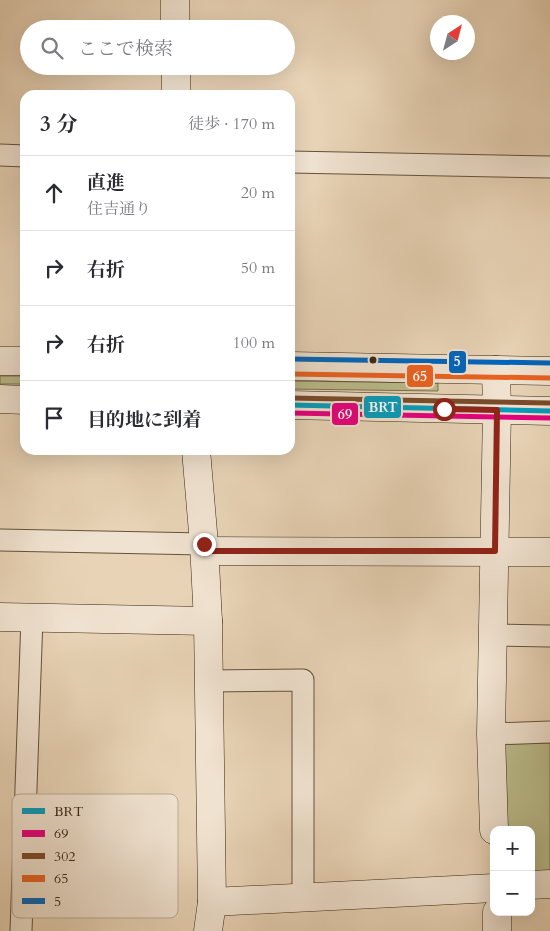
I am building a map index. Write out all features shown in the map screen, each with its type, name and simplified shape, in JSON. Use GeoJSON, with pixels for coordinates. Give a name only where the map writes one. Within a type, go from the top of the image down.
{"type":"FeatureCollection","features":[{"type":"Feature","properties":{"kind":"street"},"geometry":{"type":"LineString","coordinates":[[175,0],[175,20]]}},
{"type":"Feature","properties":{"kind":"street"},"geometry":{"type":"LineString","coordinates":[[176,75],[176,90]]}},
{"type":"Feature","properties":{"kind":"street"},"geometry":{"type":"LineString","coordinates":[[0,155],[20,156]]}},
{"type":"Feature","properties":{"kind":"street"},"geometry":{"type":"LineString","coordinates":[[295,162],[550,167]]}},
{"type":"Feature","properties":{"kind":"street"},"geometry":{"type":"LineString","coordinates":[[0,360],[20,361]]}},
{"type":"Feature","properties":{"kind":"street"},"geometry":{"type":"LineString","coordinates":[[295,366],[550,371]]}},
{"type":"Feature","properties":{"kind":"street"},"geometry":{"type":"LineString","coordinates":[[494,826],[491,734],[497,410],[496,370]]}},
{"type":"Feature","properties":{"kind":"street"},"geometry":{"type":"LineString","coordinates":[[0,399],[20,400]]}},
{"type":"Feature","properties":{"kind":"street"},"geometry":{"type":"LineString","coordinates":[[295,405],[550,411]]}},
{"type":"Feature","properties":{"kind":"street"},"geometry":{"type":"LineString","coordinates":[[196,455],[205,548],[208,621],[212,902],[208,931]]}},
{"type":"Feature","properties":{"kind":"street"},"geometry":{"type":"LineString","coordinates":[[0,540],[205,548],[550,552]]}},
{"type":"Feature","properties":{"kind":"street"},"geometry":{"type":"LineString","coordinates":[[0,617],[208,621]]}},
{"type":"Feature","properties":{"kind":"street"},"geometry":{"type":"LineString","coordinates":[[25,794],[32,617]]}},
{"type":"Feature","properties":{"kind":"street"},"geometry":{"type":"LineString","coordinates":[[493,635],[550,636]]}},
{"type":"Feature","properties":{"kind":"street"},"geometry":{"type":"LineString","coordinates":[[208,681],[303,680],[303,897]]}},
{"type":"Feature","properties":{"kind":"street"},"geometry":{"type":"LineString","coordinates":[[491,734],[550,732]]}},
{"type":"Feature","properties":{"kind":"street"},"geometry":{"type":"LineString","coordinates":[[535,886],[550,884]]}},
{"type":"Feature","properties":{"kind":"street"},"geometry":{"type":"LineString","coordinates":[[212,902],[490,888]]}},
{"type":"Feature","properties":{"kind":"street"},"geometry":{"type":"LineString","coordinates":[[497,916],[497,931]]}},
{"type":"Feature","properties":{"kind":"street"},"geometry":{"type":"LineString","coordinates":[[20,918],[20,931]]}},
{"type":"Feature","properties":{"kind":"green space"},"geometry":{"type":"Polygon","coordinates":[[[0,376],[20,376],[20,384],[0,384],[0,376]]]}},
{"type":"Feature","properties":{"kind":"green space"},"geometry":{"type":"Polygon","coordinates":[[[295,381],[438,383],[438,391],[295,389],[295,381]]]}},
{"type":"Feature","properties":{"kind":"green space"},"geometry":{"type":"Polygon","coordinates":[[[550,743],[550,875],[535,875],[535,826],[507,826],[504,744],[550,743]]]}},
{"type":"Feature","properties":{"kind":"transit line","name":"5"},"geometry":{"type":"LineString","coordinates":[[295,359],[550,363]]}},
{"type":"Feature","properties":{"kind":"transit line","name":"65"},"geometry":{"type":"LineString","coordinates":[[295,374],[550,378]]}},
{"type":"Feature","properties":{"kind":"transit line","name":"302"},"geometry":{"type":"LineString","coordinates":[[295,398],[550,403]]}},
{"type":"Feature","properties":{"kind":"transit line","name":"BRT"},"geometry":{"type":"LineString","coordinates":[[295,405],[550,411]]}},
{"type":"Feature","properties":{"kind":"transit line","name":"69"},"geometry":{"type":"LineString","coordinates":[[295,413],[550,418]]}},
{"type":"Feature","properties":{"kind":"route"},"geometry":{"type":"LineString","coordinates":[[204,544],[205,551],[495,551],[497,410],[444,409]]}}]}
